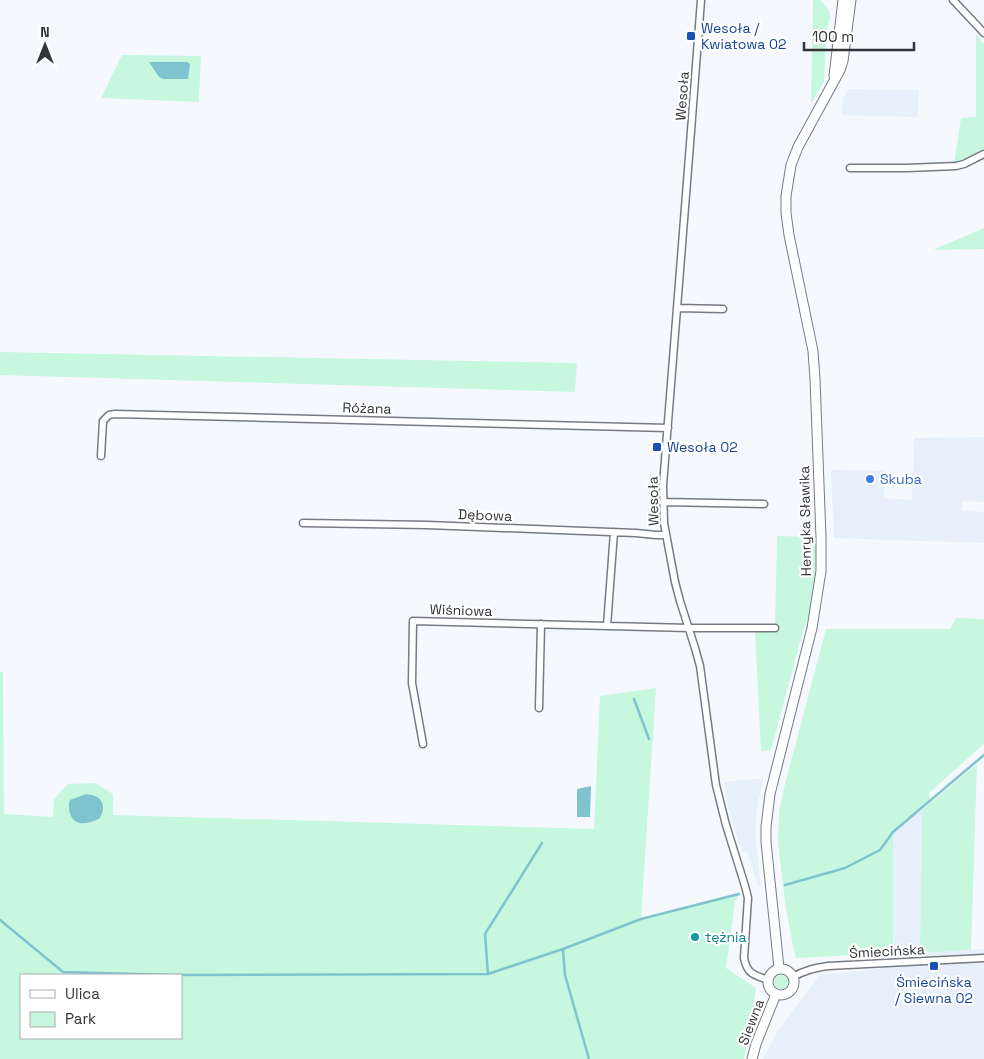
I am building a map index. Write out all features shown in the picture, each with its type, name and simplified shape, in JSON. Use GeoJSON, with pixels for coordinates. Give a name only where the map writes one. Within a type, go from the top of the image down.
{"type":"FeatureCollection","features":[{"type":"Feature","properties":{"kind":"main road","name":"Henryka Sławika"},"geometry":{"type":"LineString","coordinates":[[834,81],[843,0]]}},
{"type":"Feature","properties":{"kind":"main road","name":"Henryka Sławika"},"geometry":{"type":"LineString","coordinates":[[779,968],[766,842],[767,809],[812,628],[818,592],[821,555],[813,351],[788,235],[786,196],[791,165],[798,147],[827,96],[843,61],[851,0]]}},
{"type":"Feature","properties":{"kind":"main road"},"geometry":{"type":"LineString","coordinates":[[779,968],[787,970],[793,977],[794,984],[791,990],[784,995],[776,994],[770,990],[768,980],[772,972],[779,968]]}},
{"type":"Feature","properties":{"kind":"main road","name":"Siewna"},"geometry":{"type":"LineString","coordinates":[[752,1059],[776,994]]}},
{"type":"Feature","properties":{"kind":"street","name":"Wesoła"},"geometry":{"type":"LineString","coordinates":[[701,0],[663,502],[666,535],[680,601],[700,666],[716,785],[748,898],[745,966],[755,976],[768,980]]}},
{"type":"Feature","properties":{"kind":"street"},"geometry":{"type":"LineString","coordinates":[[953,0],[984,33]]}},
{"type":"Feature","properties":{"kind":"street"},"geometry":{"type":"LineString","coordinates":[[850,168],[956,166],[984,154]]}},
{"type":"Feature","properties":{"kind":"street"},"geometry":{"type":"LineString","coordinates":[[678,308],[723,309]]}},
{"type":"Feature","properties":{"kind":"street","name":"Różana"},"geometry":{"type":"LineString","coordinates":[[101,456],[103,421],[109,415],[115,414],[668,428]]}},
{"type":"Feature","properties":{"kind":"street"},"geometry":{"type":"LineString","coordinates":[[663,502],[764,504]]}},
{"type":"Feature","properties":{"kind":"street","name":"Dębowa"},"geometry":{"type":"LineString","coordinates":[[303,523],[427,525],[666,535]]}},
{"type":"Feature","properties":{"kind":"street"},"geometry":{"type":"LineString","coordinates":[[607,626],[614,532]]}},
{"type":"Feature","properties":{"kind":"street","name":"Wiśniowa"},"geometry":{"type":"LineString","coordinates":[[423,744],[412,683],[413,621],[689,628],[775,628]]}},
{"type":"Feature","properties":{"kind":"street"},"geometry":{"type":"LineString","coordinates":[[539,708],[540,624]]}},
{"type":"Feature","properties":{"kind":"street","name":"Śmiecińska"},"geometry":{"type":"LineString","coordinates":[[793,977],[805,971],[822,967],[984,958]]}},
{"type":"Feature","properties":{"kind":"shaded area"},"geometry":{"type":"Polygon","coordinates":[[[849,89],[919,90],[918,117],[842,115],[843,98],[849,89]]]}},
{"type":"Feature","properties":{"kind":"shaded area"},"geometry":{"type":"Polygon","coordinates":[[[984,437],[984,502],[963,501],[962,511],[984,512],[984,543],[834,538],[831,470],[884,471],[884,498],[912,500],[914,438],[984,437]]]}},
{"type":"Feature","properties":{"kind":"shaded area"},"geometry":{"type":"Polygon","coordinates":[[[764,778],[757,806],[755,833],[761,886],[758,886],[747,852],[742,853],[728,807],[724,782],[764,778]]]}},
{"type":"Feature","properties":{"kind":"shaded area"},"geometry":{"type":"Polygon","coordinates":[[[922,810],[920,953],[984,949],[984,1059],[763,1059],[778,1031],[820,975],[894,967],[893,832],[922,810]]]}},
{"type":"Feature","properties":{"kind":"green space"},"geometry":{"type":"Polygon","coordinates":[[[813,0],[821,0],[829,11],[830,17],[826,36],[824,82],[811,103],[813,0]]]}},
{"type":"Feature","properties":{"kind":"green space"},"geometry":{"type":"Polygon","coordinates":[[[976,34],[984,44],[984,151],[954,164],[961,118],[976,117],[976,34]]]}},
{"type":"Feature","properties":{"kind":"green space"},"geometry":{"type":"Polygon","coordinates":[[[122,55],[201,56],[199,102],[101,98],[122,55]]]}},
{"type":"Feature","properties":{"kind":"green space"},"geometry":{"type":"Polygon","coordinates":[[[984,228],[984,249],[933,250],[984,228]]]}},
{"type":"Feature","properties":{"kind":"green space"},"geometry":{"type":"Polygon","coordinates":[[[0,352],[577,363],[575,392],[0,375],[0,352]]]}},
{"type":"Feature","properties":{"kind":"green space"},"geometry":{"type":"Polygon","coordinates":[[[777,536],[821,537],[818,592],[803,631],[771,750],[761,751],[755,629],[785,630],[775,628],[777,536]]]}},
{"type":"Feature","properties":{"kind":"green space"},"geometry":{"type":"Polygon","coordinates":[[[956,618],[984,619],[984,744],[929,793],[930,801],[893,832],[893,953],[796,958],[785,903],[778,841],[779,811],[826,629],[950,629],[956,618]]]}},
{"type":"Feature","properties":{"kind":"green space"},"geometry":{"type":"Polygon","coordinates":[[[0,672],[3,672],[4,814],[53,817],[54,799],[68,784],[95,783],[113,794],[113,815],[594,829],[600,696],[656,688],[641,919],[739,894],[735,902],[726,968],[756,988],[744,1059],[0,1059],[0,672]]]}},
{"type":"Feature","properties":{"kind":"green space"},"geometry":{"type":"Polygon","coordinates":[[[977,764],[971,950],[920,953],[922,810],[977,764]]]}},
{"type":"Feature","properties":{"kind":"green space"},"geometry":{"type":"Polygon","coordinates":[[[778,975],[784,975],[788,982],[784,989],[778,989],[774,985],[774,979],[778,975]]]}},
{"type":"Feature","properties":{"kind":"water"},"geometry":{"type":"Polygon","coordinates":[[[149,62],[187,62],[190,64],[188,79],[163,79],[159,77],[149,62]]]}},
{"type":"Feature","properties":{"kind":"water"},"geometry":{"type":"Polygon","coordinates":[[[591,786],[590,817],[577,817],[577,789],[591,786]]]}},
{"type":"Feature","properties":{"kind":"water"},"geometry":{"type":"Polygon","coordinates":[[[86,794],[102,801],[103,809],[100,818],[91,822],[80,823],[72,817],[69,803],[70,800],[86,794]]]}},
{"type":"Feature","properties":{"kind":"waterway"},"geometry":{"type":"LineString","coordinates":[[634,699],[649,739]]}},
{"type":"Feature","properties":{"kind":"waterway"},"geometry":{"type":"LineString","coordinates":[[785,885],[845,868],[880,850],[893,832],[984,755]]}},
{"type":"Feature","properties":{"kind":"waterway"},"geometry":{"type":"LineString","coordinates":[[488,974],[485,934],[542,843]]}},
{"type":"Feature","properties":{"kind":"waterway"},"geometry":{"type":"LineString","coordinates":[[589,1059],[565,975],[563,949],[641,919],[739,894]]}},
{"type":"Feature","properties":{"kind":"waterway"},"geometry":{"type":"LineString","coordinates":[[0,920],[63,972],[137,974]]}},
{"type":"Feature","properties":{"kind":"waterway"},"geometry":{"type":"LineString","coordinates":[[182,975],[488,974],[563,949]]}},
{"type":"Feature","properties":{"kind":"place","name":"Wesoła / Kwiatowa 02"},"geometry":{"type":"Point","coordinates":[691,36]}},
{"type":"Feature","properties":{"kind":"place","name":"Wesoła 02"},"geometry":{"type":"Point","coordinates":[657,447]}},
{"type":"Feature","properties":{"kind":"place","name":"Skuba"},"geometry":{"type":"Point","coordinates":[870,479]}},
{"type":"Feature","properties":{"kind":"place","name":"tężnia"},"geometry":{"type":"Point","coordinates":[695,937]}},
{"type":"Feature","properties":{"kind":"place","name":"Śmiecińska / Siewna 02"},"geometry":{"type":"Point","coordinates":[934,966]}}]}
